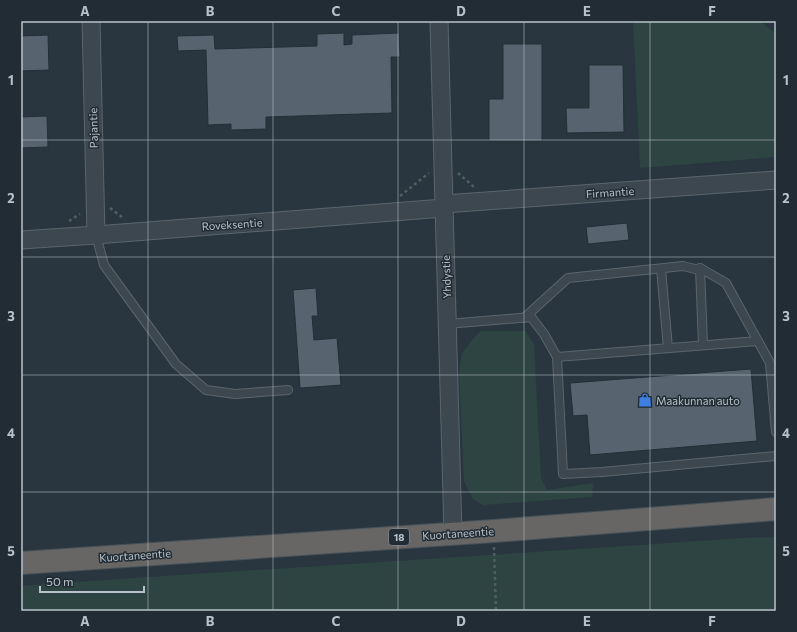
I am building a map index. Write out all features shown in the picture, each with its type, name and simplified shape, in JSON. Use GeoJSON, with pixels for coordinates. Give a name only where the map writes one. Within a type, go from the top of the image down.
{"type":"FeatureCollection","features":[{"type":"Feature","properties":{"kind":"highway","name":"Kuortaneentie"},"geometry":{"type":"LineString","coordinates":[[21,563],[454,534],[776,509]]}},
{"type":"Feature","properties":{"kind":"street","name":"Pajantie"},"geometry":{"type":"LineString","coordinates":[[91,21],[96,235]]}},
{"type":"Feature","properties":{"kind":"street","name":"Yhdystie"},"geometry":{"type":"LineString","coordinates":[[439,21],[454,534]]}},
{"type":"Feature","properties":{"kind":"street","name":"Firmantie"},"geometry":{"type":"LineString","coordinates":[[444,206],[776,180]]}},
{"type":"Feature","properties":{"kind":"street","name":"Roveksentie"},"geometry":{"type":"LineString","coordinates":[[21,240],[444,206]]}},
{"type":"Feature","properties":{"kind":"lane"},"geometry":{"type":"LineString","coordinates":[[96,235],[104,265],[176,364],[206,390],[235,394],[288,390]]}},
{"type":"Feature","properties":{"kind":"lane"},"geometry":{"type":"LineString","coordinates":[[524,318],[568,278],[683,266],[699,270],[700,268],[726,283],[770,363],[776,432]]}},
{"type":"Feature","properties":{"kind":"lane"},"geometry":{"type":"LineString","coordinates":[[700,268],[703,345]]}},
{"type":"Feature","properties":{"kind":"lane"},"geometry":{"type":"LineString","coordinates":[[661,269],[668,348]]}},
{"type":"Feature","properties":{"kind":"lane"},"geometry":{"type":"LineString","coordinates":[[447,324],[531,317],[544,334],[557,357],[563,474],[602,472],[776,456]]}},
{"type":"Feature","properties":{"kind":"lane"},"geometry":{"type":"LineString","coordinates":[[557,357],[758,341]]}},
{"type":"Feature","properties":{"kind":"path"},"geometry":{"type":"LineString","coordinates":[[392,197],[400,196],[432,170],[454,170],[479,190]]}},
{"type":"Feature","properties":{"kind":"path"},"geometry":{"type":"LineString","coordinates":[[67,222],[79,216],[84,208],[107,205],[120,217],[127,217]]}},
{"type":"Feature","properties":{"kind":"path"},"geometry":{"type":"LineString","coordinates":[[494,531],[496,611]]}},
{"type":"Feature","properties":{"kind":"green space"},"geometry":{"type":"Polygon","coordinates":[[[633,21],[760,21],[776,34],[776,157],[640,168],[633,21]]]}},
{"type":"Feature","properties":{"kind":"green space"},"geometry":{"type":"Polygon","coordinates":[[[480,331],[525,331],[534,344],[541,478],[547,490],[593,483],[592,497],[483,505],[473,499],[464,481],[459,372],[462,353],[480,331]]]}},
{"type":"Feature","properties":{"kind":"green space"},"geometry":{"type":"Polygon","coordinates":[[[776,537],[776,611],[21,611],[21,586],[776,537]]]}},
{"type":"Feature","properties":{"kind":"building"},"geometry":{"type":"Polygon","coordinates":[[[344,33],[344,45],[352,44],[352,35],[399,33],[400,57],[391,57],[392,113],[266,117],[266,129],[231,130],[231,124],[208,125],[206,50],[178,51],[177,36],[214,35],[215,49],[317,46],[317,34],[344,33]]]}},
{"type":"Feature","properties":{"kind":"building"},"geometry":{"type":"Polygon","coordinates":[[[48,35],[49,70],[21,71],[21,36],[48,35]]]}},
{"type":"Feature","properties":{"kind":"building"},"geometry":{"type":"Polygon","coordinates":[[[503,44],[542,44],[542,141],[489,141],[489,99],[503,99],[503,44]]]}},
{"type":"Feature","properties":{"kind":"building"},"geometry":{"type":"Polygon","coordinates":[[[589,65],[623,65],[624,132],[567,133],[566,108],[589,108],[589,65]]]}},
{"type":"Feature","properties":{"kind":"building"},"geometry":{"type":"Polygon","coordinates":[[[47,116],[48,147],[21,148],[21,117],[47,116]]]}},
{"type":"Feature","properties":{"kind":"building"},"geometry":{"type":"Polygon","coordinates":[[[627,223],[629,240],[588,244],[586,227],[627,223]]]}},
{"type":"Feature","properties":{"kind":"building"},"geometry":{"type":"Polygon","coordinates":[[[316,288],[318,316],[312,316],[314,340],[337,338],[341,385],[300,388],[293,290],[316,288]]]}},
{"type":"Feature","properties":{"kind":"building"},"geometry":{"type":"Polygon","coordinates":[[[751,369],[757,441],[590,455],[587,415],[573,416],[570,383],[751,369]]]}},
{"type":"Feature","properties":{"kind":"place","name":"Maakunnan auto"},"geometry":{"type":"Point","coordinates":[645,400]}}]}
